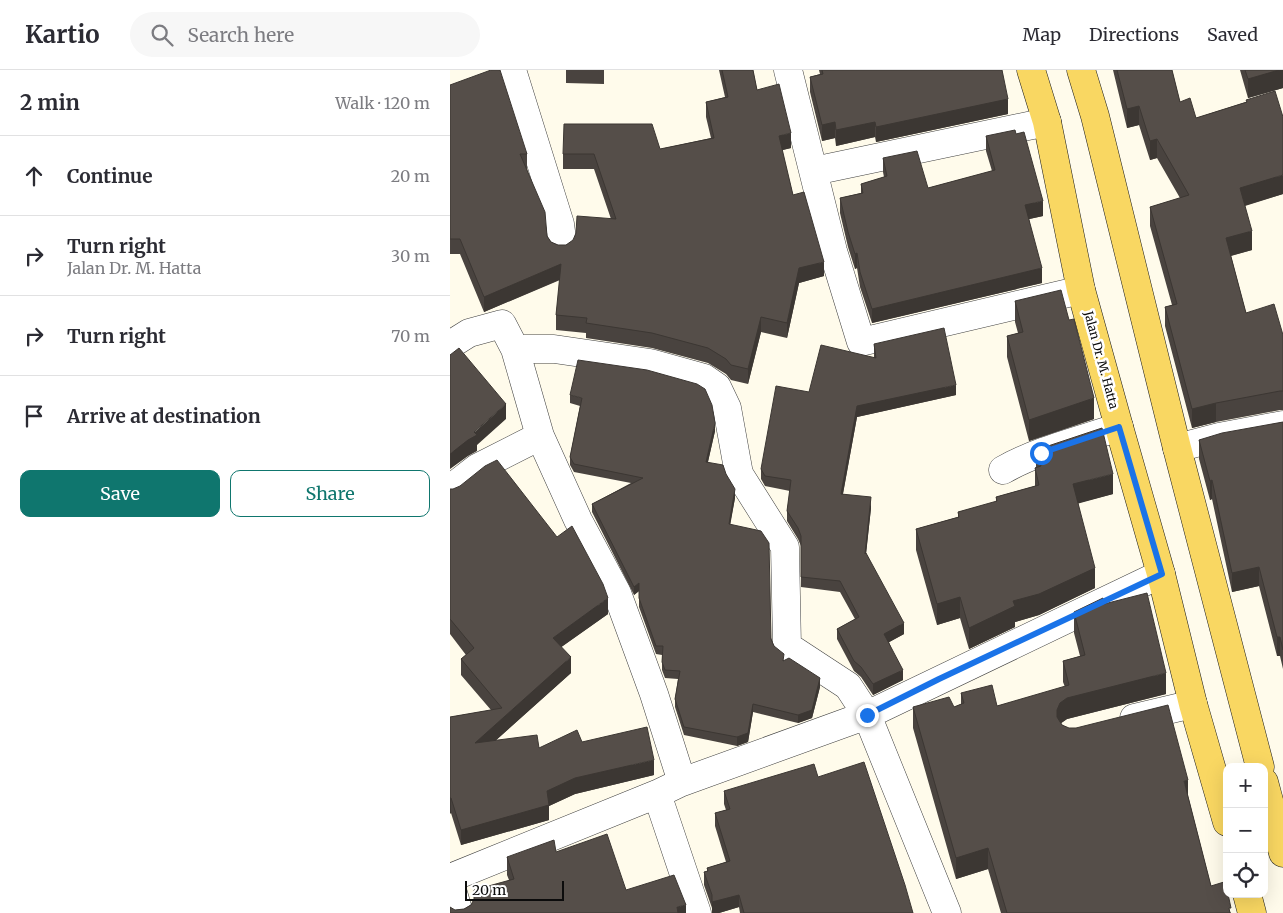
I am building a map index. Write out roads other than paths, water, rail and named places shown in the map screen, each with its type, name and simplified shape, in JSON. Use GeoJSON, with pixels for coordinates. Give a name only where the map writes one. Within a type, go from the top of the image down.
{"type":"FeatureCollection","features":[{"type":"Feature","properties":{"kind":"main road","name":"Jalan Dr. M. Hatta"},"geometry":{"type":"LineString","coordinates":[[1031,70],[1047,122],[1081,290],[1162,574],[1193,704],[1223,808]]}},
{"type":"Feature","properties":{"kind":"main road"},"geometry":{"type":"LineString","coordinates":[[1081,70],[1095,116],[1177,448],[1259,763]]}},
{"type":"Feature","properties":{"kind":"main road"},"geometry":{"type":"LineString","coordinates":[[1268,797],[1283,853]]}},
{"type":"Feature","properties":{"kind":"main road"},"geometry":{"type":"LineString","coordinates":[[1248,898],[1252,913]]}},
{"type":"Feature","properties":{"kind":"street"},"geometry":{"type":"LineString","coordinates":[[512,70],[560,224],[561,245]]}},
{"type":"Feature","properties":{"kind":"street"},"geometry":{"type":"LineString","coordinates":[[788,70],[833,251],[860,342],[1081,290]]}},
{"type":"Feature","properties":{"kind":"street"},"geometry":{"type":"LineString","coordinates":[[814,171],[1047,122]]}},
{"type":"Feature","properties":{"kind":"street"},"geometry":{"type":"LineString","coordinates":[[456,335],[502,324],[515,349],[540,436],[578,520],[617,593],[654,694],[682,782]]}},
{"type":"Feature","properties":{"kind":"street"},"geometry":{"type":"LineString","coordinates":[[515,349],[554,349],[650,363],[704,378],[718,387],[727,408],[739,474],[785,547],[787,646],[848,686],[867,715],[948,913]]}},
{"type":"Feature","properties":{"kind":"street"},"geometry":{"type":"LineString","coordinates":[[1177,448],[1219,437],[1283,425]]}},
{"type":"Feature","properties":{"kind":"street"},"geometry":{"type":"LineString","coordinates":[[1003,470],[1014,463],[1119,427]]}},
{"type":"Feature","properties":{"kind":"street"},"geometry":{"type":"LineString","coordinates":[[450,489],[477,468],[540,436]]}},
{"type":"Feature","properties":{"kind":"street"},"geometry":{"type":"LineString","coordinates":[[450,878],[657,794],[682,782],[867,715],[1162,574]]}},
{"type":"Feature","properties":{"kind":"street"},"geometry":{"type":"LineString","coordinates":[[1109,723],[1193,704]]}},
{"type":"Feature","properties":{"kind":"street"},"geometry":{"type":"LineString","coordinates":[[657,794],[697,913]]}},
{"type":"Feature","properties":{"kind":"street"},"geometry":{"type":"LineString","coordinates":[[450,883],[459,913]]}}]}
